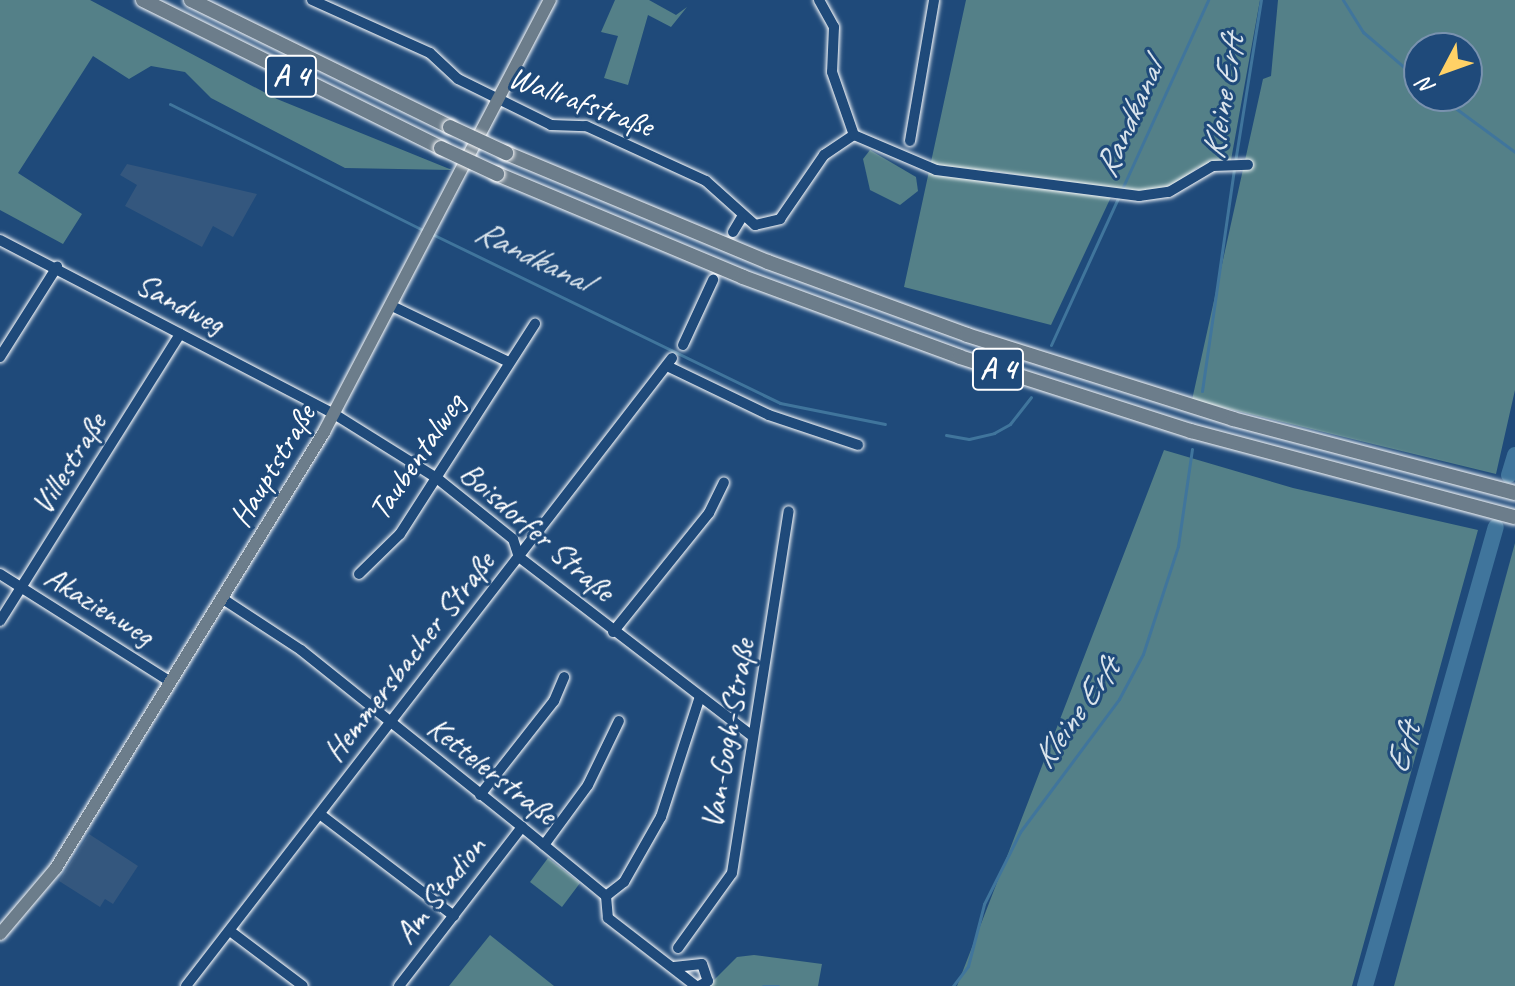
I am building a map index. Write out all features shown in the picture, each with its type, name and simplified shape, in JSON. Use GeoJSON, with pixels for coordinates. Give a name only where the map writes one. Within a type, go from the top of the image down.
{"type":"FeatureCollection","features":[{"type":"Feature","properties":{"kind":"highway","name":"A 4"},"geometry":{"type":"LineString","coordinates":[[143,0],[497,174],[743,277],[960,357],[1299,462],[1515,517]]}},
{"type":"Feature","properties":{"kind":"highway","name":"A 4"},"geometry":{"type":"LineString","coordinates":[[191,0],[506,153],[742,252],[967,335],[1233,419],[1515,493]]}},
{"type":"Feature","properties":{"kind":"main road","name":"Hauptstraße"},"geometry":{"type":"LineString","coordinates":[[0,934],[49,879],[334,414],[550,0]]}},
{"type":"Feature","properties":{"kind":"street","name":"Wallrafstraße"},"geometry":{"type":"LineString","coordinates":[[312,0],[430,53],[458,79],[498,101],[551,125],[586,126],[706,181],[742,217]]}},
{"type":"Feature","properties":{"kind":"street"},"geometry":{"type":"LineString","coordinates":[[819,0],[834,27],[832,72],[854,135],[936,170],[1127,195],[1169,192],[1226,164],[1245,165]]}},
{"type":"Feature","properties":{"kind":"street"},"geometry":{"type":"LineString","coordinates":[[910,141],[934,0]]}},
{"type":"Feature","properties":{"kind":"street"},"geometry":{"type":"LineString","coordinates":[[733,232],[742,217],[755,225],[780,219],[824,155],[854,135]]}},
{"type":"Feature","properties":{"kind":"street","name":"Sandweg"},"geometry":{"type":"LineString","coordinates":[[0,240],[334,414]]}},
{"type":"Feature","properties":{"kind":"street"},"geometry":{"type":"LineString","coordinates":[[0,357],[57,267]]}},
{"type":"Feature","properties":{"kind":"street"},"geometry":{"type":"LineString","coordinates":[[683,345],[713,280]]}},
{"type":"Feature","properties":{"kind":"street"},"geometry":{"type":"LineString","coordinates":[[392,306],[509,362]]}},
{"type":"Feature","properties":{"kind":"street","name":"Taubentalweg"},"geometry":{"type":"LineString","coordinates":[[359,574],[400,534],[535,324]]}},
{"type":"Feature","properties":{"kind":"street","name":"Villestraße"},"geometry":{"type":"LineString","coordinates":[[0,621],[180,334]]}},
{"type":"Feature","properties":{"kind":"street","name":"Hemmersbacher Straße"},"geometry":{"type":"LineString","coordinates":[[186,986],[670,362],[769,415],[858,445]]}},
{"type":"Feature","properties":{"kind":"street","name":"Boisdorfer Straße"},"geometry":{"type":"LineString","coordinates":[[334,414],[438,479],[513,539],[519,557],[699,699],[752,736]]}},
{"type":"Feature","properties":{"kind":"street"},"geometry":{"type":"LineString","coordinates":[[613,632],[709,513],[724,482]]}},
{"type":"Feature","properties":{"kind":"street","name":"Van-Gogh-Straße"},"geometry":{"type":"LineString","coordinates":[[678,948],[732,873],[752,736],[784,564],[789,511]]}},
{"type":"Feature","properties":{"kind":"street","name":"Akazienweg"},"geometry":{"type":"LineString","coordinates":[[0,574],[171,682]]}},
{"type":"Feature","properties":{"kind":"street","name":"Kettelerstraße"},"geometry":{"type":"LineString","coordinates":[[223,599],[301,650],[606,896],[608,918],[697,986],[709,975],[702,964],[674,967]]}},
{"type":"Feature","properties":{"kind":"street"},"geometry":{"type":"LineString","coordinates":[[480,795],[554,701],[564,677]]}},
{"type":"Feature","properties":{"kind":"street"},"geometry":{"type":"LineString","coordinates":[[606,896],[624,882],[661,817],[699,699]]}},
{"type":"Feature","properties":{"kind":"street"},"geometry":{"type":"LineString","coordinates":[[544,845],[588,785],[619,721]]}},
{"type":"Feature","properties":{"kind":"street"},"geometry":{"type":"LineString","coordinates":[[321,815],[454,916]]}},
{"type":"Feature","properties":{"kind":"street","name":"Am Stadion"},"geometry":{"type":"LineString","coordinates":[[399,986],[522,827]]}},
{"type":"Feature","properties":{"kind":"street"},"geometry":{"type":"LineString","coordinates":[[230,931],[303,986]]}},
{"type":"Feature","properties":{"kind":"shaded area"},"geometry":{"type":"Polygon","coordinates":[[[127,164],[257,194],[233,237],[213,226],[202,247],[125,206],[137,185],[120,175],[127,164]]]}},
{"type":"Feature","properties":{"kind":"shaded area"},"geometry":{"type":"Polygon","coordinates":[[[89,834],[138,866],[113,904],[105,899],[100,907],[59,881],[89,834]]]}},
{"type":"Feature","properties":{"kind":"green space"},"geometry":{"type":"Polygon","coordinates":[[[0,0],[90,0],[277,99],[452,170],[345,168],[211,98],[185,72],[151,66],[129,79],[93,56],[18,173],[82,214],[63,244],[0,210],[0,0]]]}},
{"type":"Feature","properties":{"kind":"green space"},"geometry":{"type":"Polygon","coordinates":[[[615,0],[649,0],[676,15],[687,7],[671,27],[648,15],[628,85],[604,78],[618,36],[601,32],[615,0]]]}},
{"type":"Feature","properties":{"kind":"green space"},"geometry":{"type":"Polygon","coordinates":[[[966,0],[1260,0],[1231,160],[1197,168],[1177,184],[1140,195],[993,171],[986,180],[1111,197],[1051,325],[904,287],[966,0]]]}},
{"type":"Feature","properties":{"kind":"green space"},"geometry":{"type":"Polygon","coordinates":[[[1278,0],[1515,0],[1515,390],[1496,474],[1192,400],[1263,79],[1271,76],[1278,0]]]}},
{"type":"Feature","properties":{"kind":"green space"},"geometry":{"type":"Polygon","coordinates":[[[870,150],[916,177],[918,191],[900,205],[870,190],[863,159],[870,150]]]}},
{"type":"Feature","properties":{"kind":"green space"},"geometry":{"type":"Polygon","coordinates":[[[1164,450],[1293,488],[1478,530],[1352,986],[957,986],[1164,450]]]}},
{"type":"Feature","properties":{"kind":"green space"},"geometry":{"type":"Polygon","coordinates":[[[1515,543],[1515,986],[1394,986],[1515,543]]]}},
{"type":"Feature","properties":{"kind":"green space"},"geometry":{"type":"Polygon","coordinates":[[[548,858],[580,883],[562,907],[530,882],[548,858]]]}},
{"type":"Feature","properties":{"kind":"green space"},"geometry":{"type":"Polygon","coordinates":[[[490,935],[554,986],[449,986],[490,935]]]}},
{"type":"Feature","properties":{"kind":"green space"},"geometry":{"type":"Polygon","coordinates":[[[754,955],[822,964],[818,986],[708,986],[737,957],[754,955]]]}},
{"type":"Feature","properties":{"kind":"waterway","name":"Randkanal"},"geometry":{"type":"LineString","coordinates":[[1122,189],[1208,0]]}},
{"type":"Feature","properties":{"kind":"waterway","name":"Kleine Erft"},"geometry":{"type":"LineString","coordinates":[[1235,162],[1261,0]]}},
{"type":"Feature","properties":{"kind":"waterway"},"geometry":{"type":"LineString","coordinates":[[1343,0],[1363,32],[1403,66]]}},
{"type":"Feature","properties":{"kind":"waterway","name":"Randkanal"},"geometry":{"type":"LineString","coordinates":[[170,104],[423,230]]}},
{"type":"Feature","properties":{"kind":"waterway"},"geometry":{"type":"LineString","coordinates":[[1461,112],[1515,152]]}},
{"type":"Feature","properties":{"kind":"waterway","name":"Kleine Erft"},"geometry":{"type":"LineString","coordinates":[[1202,391],[1234,170]]}},
{"type":"Feature","properties":{"kind":"waterway","name":"Randkanal"},"geometry":{"type":"LineString","coordinates":[[1051,345],[1119,196]]}},
{"type":"Feature","properties":{"kind":"waterway","name":"Randkanal"},"geometry":{"type":"LineString","coordinates":[[430,233],[780,403],[885,424]]}},
{"type":"Feature","properties":{"kind":"waterway","name":"Randkanal"},"geometry":{"type":"LineString","coordinates":[[946,435],[969,439],[994,433],[1010,424],[1031,397]]}},
{"type":"Feature","properties":{"kind":"waterway","name":"Kleine Erft"},"geometry":{"type":"LineString","coordinates":[[953,986],[968,966],[984,904],[1020,832],[1119,699],[1143,654],[1178,546],[1192,449]]}},
{"type":"Feature","properties":{"kind":"waterway","name":"Erft"},"geometry":{"type":"LineString","coordinates":[[1509,475],[1515,455]]}},
{"type":"Feature","properties":{"kind":"waterway","name":"Erft"},"geometry":{"type":"LineString","coordinates":[[1365,986],[1496,527]]}},
{"type":"Feature","properties":{"kind":"waterway","name":"Kleine Erft"},"geometry":{"type":"LineString","coordinates":[[763,986],[778,986]]}}]}
